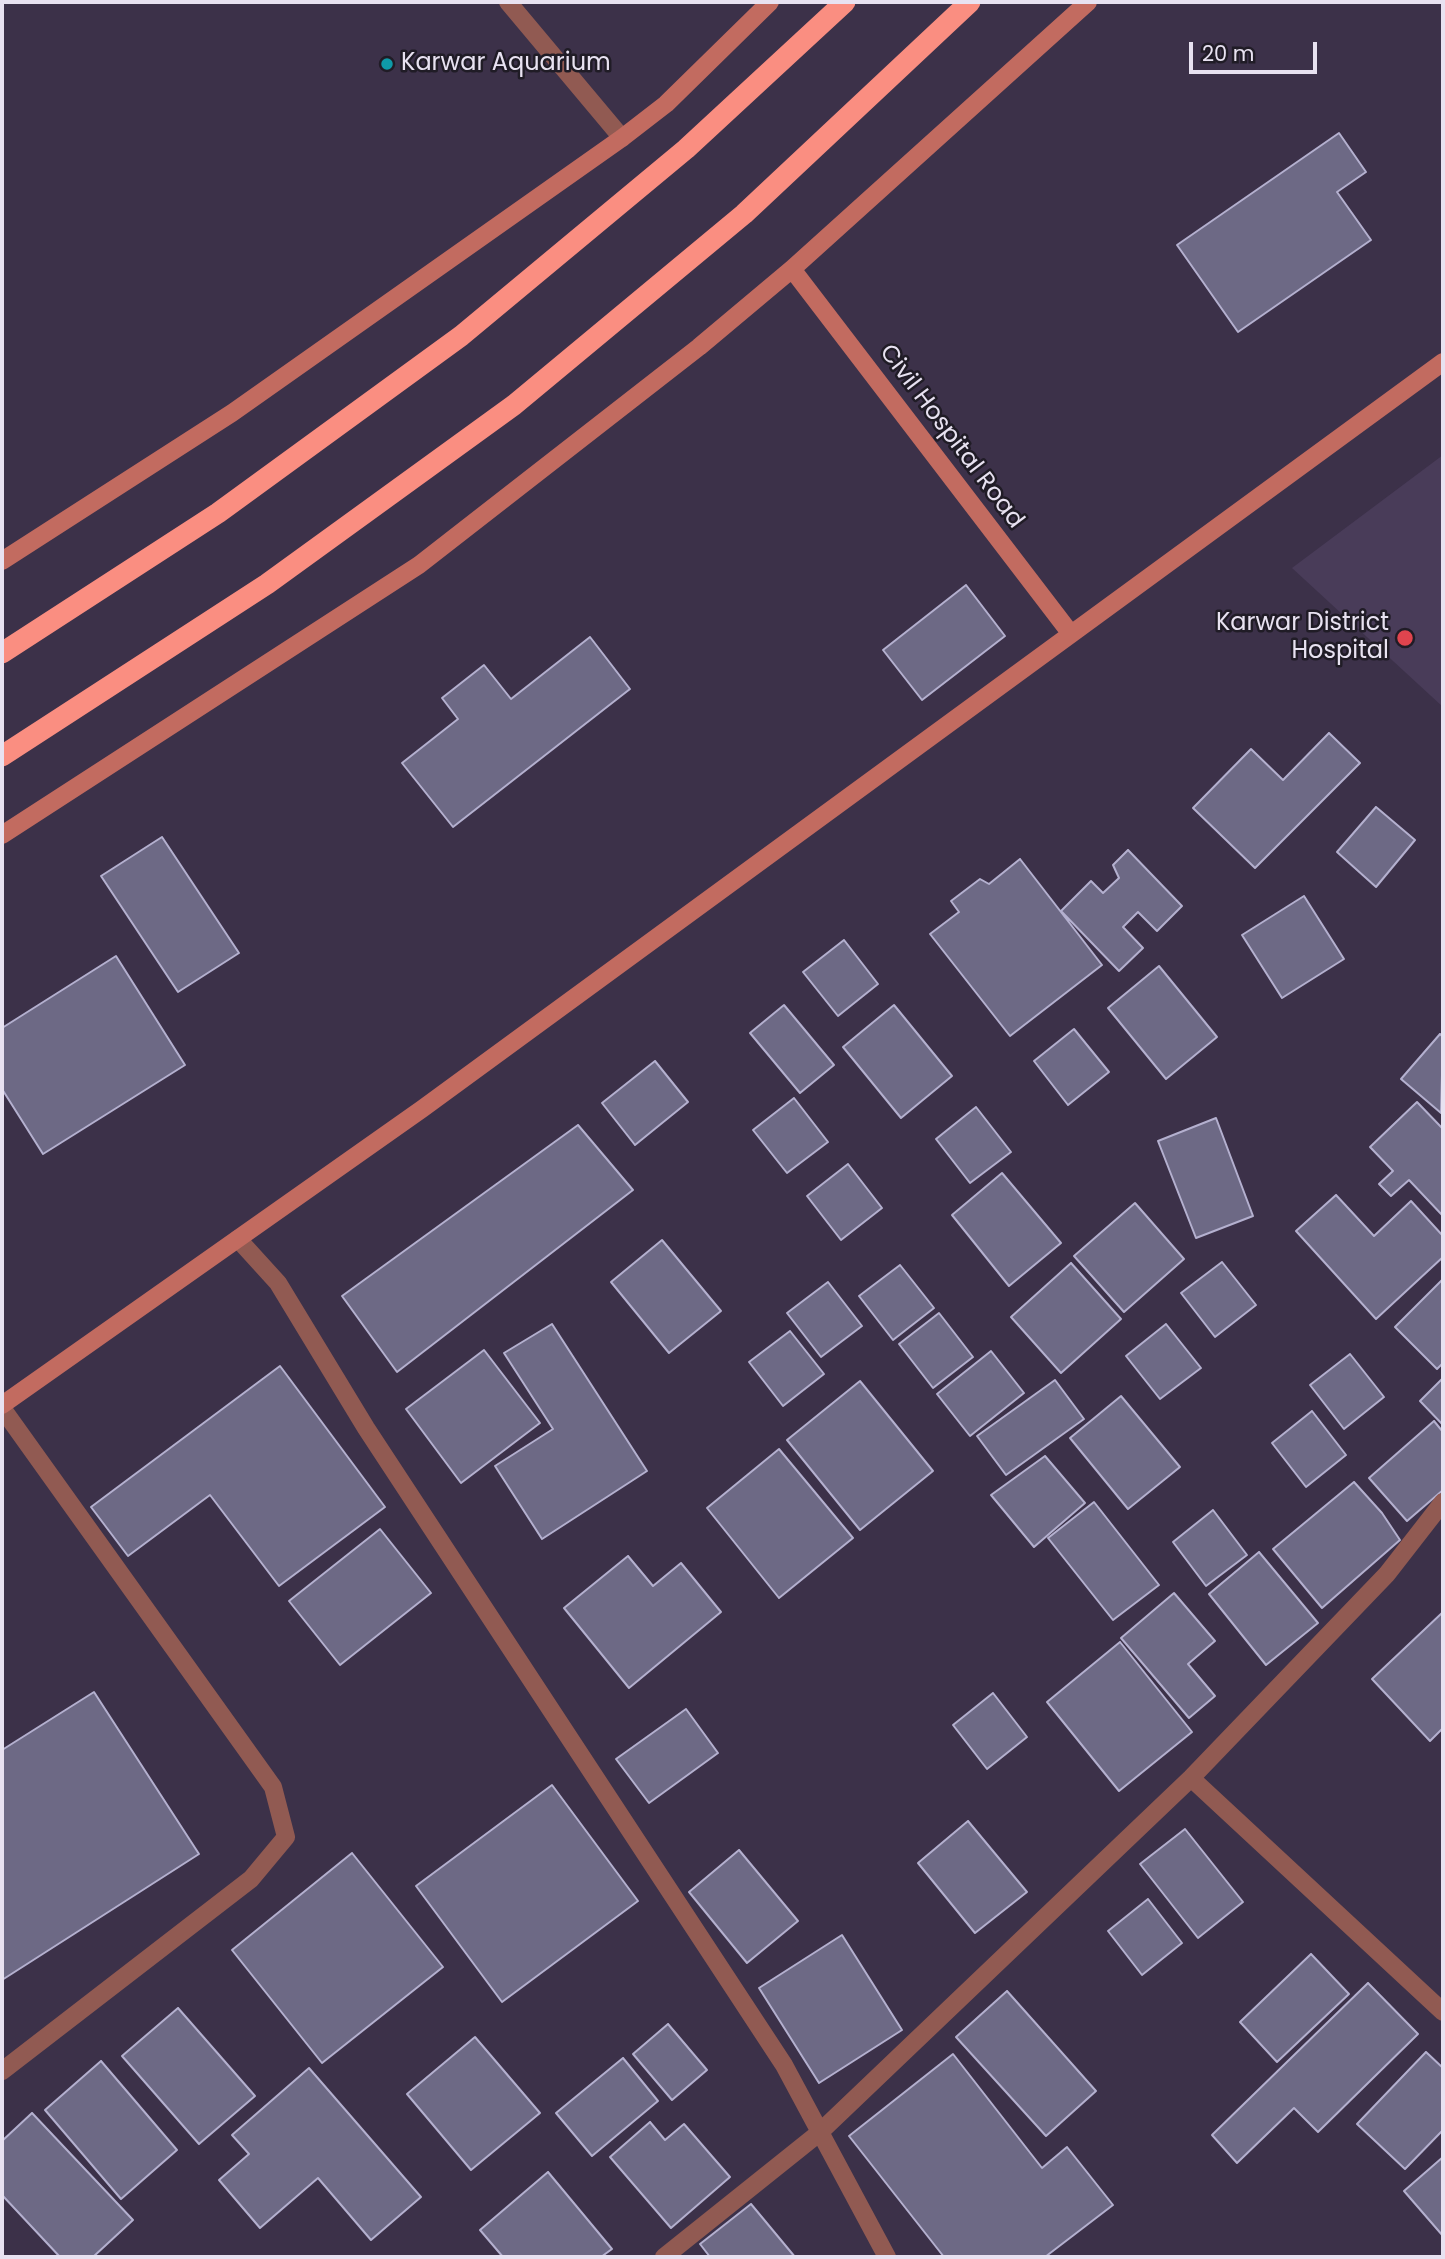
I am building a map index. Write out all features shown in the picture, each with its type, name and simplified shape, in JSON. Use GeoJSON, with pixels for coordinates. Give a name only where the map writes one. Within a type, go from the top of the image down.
{"type":"FeatureCollection","features":[{"type":"Feature","properties":{"kind":"highway"},"geometry":{"type":"LineString","coordinates":[[2,653],[218,513],[461,335],[686,149],[845,2]]}},
{"type":"Feature","properties":{"kind":"highway"},"geometry":{"type":"LineString","coordinates":[[2,756],[267,584],[514,405],[744,214],[970,2]]}},
{"type":"Feature","properties":{"kind":"street"},"geometry":{"type":"LineString","coordinates":[[508,2],[622,138]]}},
{"type":"Feature","properties":{"kind":"street"},"geometry":{"type":"LineString","coordinates":[[2,561],[232,413],[622,138],[666,104],[770,2]]}},
{"type":"Feature","properties":{"kind":"street"},"geometry":{"type":"LineString","coordinates":[[2,835],[419,565],[699,347],[792,270],[1087,2]]}},
{"type":"Feature","properties":{"kind":"street","name":"Civil Hospital Road"},"geometry":{"type":"LineString","coordinates":[[792,270],[1071,635]]}},
{"type":"Feature","properties":{"kind":"street"},"geometry":{"type":"LineString","coordinates":[[2,2071],[251,1879],[286,1838],[273,1787],[2,1407],[433,1101],[1443,362]]}},
{"type":"Feature","properties":{"kind":"street"},"geometry":{"type":"LineString","coordinates":[[239,1239],[278,1283],[366,1428],[784,2064],[887,2257]]}},
{"type":"Feature","properties":{"kind":"street"},"geometry":{"type":"LineString","coordinates":[[663,2257],[819,2133],[1191,1778],[1387,1574],[1443,1502]]}},
{"type":"Feature","properties":{"kind":"street"},"geometry":{"type":"LineString","coordinates":[[1191,1778],[1443,2011]]}},
{"type":"Feature","properties":{"kind":"shaded area","name":"Karwar District Hospital"},"geometry":{"type":"Polygon","coordinates":[[[1443,455],[1443,707],[1292,568],[1443,455]]]}},
{"type":"Feature","properties":{"kind":"building"},"geometry":{"type":"Polygon","coordinates":[[[1339,133],[1366,172],[1337,192],[1371,240],[1238,332],[1177,245],[1339,133]]]}},
{"type":"Feature","properties":{"kind":"building"},"geometry":{"type":"Polygon","coordinates":[[[966,585],[1005,636],[922,700],[883,650],[966,585]]]}},
{"type":"Feature","properties":{"kind":"building"},"geometry":{"type":"Polygon","coordinates":[[[590,637],[630,689],[453,827],[402,763],[458,719],[442,698],[484,665],[511,699],[590,637]]]}},
{"type":"Feature","properties":{"kind":"building"},"geometry":{"type":"Polygon","coordinates":[[[1329,733],[1360,763],[1255,868],[1193,808],[1251,749],[1283,780],[1329,733]]]}},
{"type":"Feature","properties":{"kind":"building"},"geometry":{"type":"Polygon","coordinates":[[[1376,807],[1415,840],[1376,887],[1337,852],[1376,807]]]}},
{"type":"Feature","properties":{"kind":"building"},"geometry":{"type":"Polygon","coordinates":[[[162,837],[239,953],[178,992],[101,876],[162,837]]]}},
{"type":"Feature","properties":{"kind":"building"},"geometry":{"type":"Polygon","coordinates":[[[1128,850],[1182,906],[1157,931],[1138,912],[1123,927],[1143,948],[1119,971],[1061,911],[1091,881],[1103,893],[1119,878],[1113,865],[1128,850]]]}},
{"type":"Feature","properties":{"kind":"building"},"geometry":{"type":"Polygon","coordinates":[[[1020,859],[1102,965],[1010,1036],[930,934],[959,912],[951,901],[980,879],[989,884],[1020,859]]]}},
{"type":"Feature","properties":{"kind":"building"},"geometry":{"type":"Polygon","coordinates":[[[1304,896],[1344,959],[1282,998],[1242,935],[1304,896]]]}},
{"type":"Feature","properties":{"kind":"building"},"geometry":{"type":"Polygon","coordinates":[[[844,940],[878,984],[838,1016],[803,972],[844,940]]]}},
{"type":"Feature","properties":{"kind":"building"},"geometry":{"type":"Polygon","coordinates":[[[116,956],[185,1065],[43,1154],[2,1089],[2,1028],[116,956]]]}},
{"type":"Feature","properties":{"kind":"building"},"geometry":{"type":"Polygon","coordinates":[[[1159,966],[1217,1037],[1166,1079],[1108,1008],[1159,966]]]}},
{"type":"Feature","properties":{"kind":"building"},"geometry":{"type":"Polygon","coordinates":[[[784,1005],[834,1065],[800,1093],[750,1033],[784,1005]]]}},
{"type":"Feature","properties":{"kind":"building"},"geometry":{"type":"Polygon","coordinates":[[[894,1005],[952,1076],[901,1118],[843,1047],[894,1005]]]}},
{"type":"Feature","properties":{"kind":"building"},"geometry":{"type":"Polygon","coordinates":[[[1074,1029],[1109,1072],[1068,1105],[1034,1061],[1074,1029]]]}},
{"type":"Feature","properties":{"kind":"building"},"geometry":{"type":"Polygon","coordinates":[[[1440,1034],[1443,1037],[1441,1113],[1401,1079],[1440,1034]]]}},
{"type":"Feature","properties":{"kind":"building"},"geometry":{"type":"Polygon","coordinates":[[[655,1061],[688,1102],[635,1145],[602,1103],[655,1061]]]}},
{"type":"Feature","properties":{"kind":"building"},"geometry":{"type":"Polygon","coordinates":[[[794,1098],[828,1142],[787,1173],[753,1130],[794,1098]]]}},
{"type":"Feature","properties":{"kind":"building"},"geometry":{"type":"Polygon","coordinates":[[[1417,1102],[1443,1129],[1443,1216],[1409,1180],[1391,1196],[1379,1184],[1393,1171],[1370,1147],[1417,1102]]]}},
{"type":"Feature","properties":{"kind":"building"},"geometry":{"type":"Polygon","coordinates":[[[976,1107],[1011,1152],[970,1183],[936,1139],[976,1107]]]}},
{"type":"Feature","properties":{"kind":"building"},"geometry":{"type":"Polygon","coordinates":[[[1216,1118],[1253,1216],[1196,1238],[1158,1141],[1216,1118]]]}},
{"type":"Feature","properties":{"kind":"building"},"geometry":{"type":"Polygon","coordinates":[[[578,1125],[633,1190],[397,1372],[342,1296],[578,1125]]]}},
{"type":"Feature","properties":{"kind":"building"},"geometry":{"type":"Polygon","coordinates":[[[848,1164],[882,1208],[841,1240],[807,1196],[848,1164]]]}},
{"type":"Feature","properties":{"kind":"building"},"geometry":{"type":"Polygon","coordinates":[[[1002,1173],[1061,1243],[1009,1286],[952,1215],[1002,1173]]]}},
{"type":"Feature","properties":{"kind":"building"},"geometry":{"type":"Polygon","coordinates":[[[1336,1195],[1374,1236],[1411,1201],[1443,1236],[1443,1257],[1376,1319],[1296,1231],[1336,1195]]]}},
{"type":"Feature","properties":{"kind":"building"},"geometry":{"type":"Polygon","coordinates":[[[1135,1203],[1184,1259],[1124,1312],[1074,1256],[1135,1203]]]}},
{"type":"Feature","properties":{"kind":"building"},"geometry":{"type":"Polygon","coordinates":[[[662,1240],[721,1311],[669,1353],[611,1282],[662,1240]]]}},
{"type":"Feature","properties":{"kind":"building"},"geometry":{"type":"Polygon","coordinates":[[[1222,1262],[1256,1305],[1215,1337],[1181,1293],[1222,1262]]]}},
{"type":"Feature","properties":{"kind":"building"},"geometry":{"type":"Polygon","coordinates":[[[1071,1263],[1121,1319],[1061,1373],[1011,1317],[1071,1263]]]}},
{"type":"Feature","properties":{"kind":"building"},"geometry":{"type":"Polygon","coordinates":[[[900,1265],[934,1308],[893,1340],[859,1296],[900,1265]]]}},
{"type":"Feature","properties":{"kind":"building"},"geometry":{"type":"Polygon","coordinates":[[[1443,1279],[1443,1363],[1437,1369],[1395,1327],[1443,1279]]]}},
{"type":"Feature","properties":{"kind":"building"},"geometry":{"type":"Polygon","coordinates":[[[828,1282],[862,1326],[821,1357],[787,1313],[828,1282]]]}},
{"type":"Feature","properties":{"kind":"building"},"geometry":{"type":"Polygon","coordinates":[[[939,1313],[973,1357],[933,1388],[899,1344],[939,1313]]]}},
{"type":"Feature","properties":{"kind":"building"},"geometry":{"type":"Polygon","coordinates":[[[552,1324],[647,1471],[542,1539],[495,1466],[553,1429],[504,1353],[552,1324]]]}},
{"type":"Feature","properties":{"kind":"building"},"geometry":{"type":"Polygon","coordinates":[[[1166,1324],[1201,1368],[1160,1399],[1126,1356],[1166,1324]]]}},
{"type":"Feature","properties":{"kind":"building"},"geometry":{"type":"Polygon","coordinates":[[[790,1331],[824,1374],[783,1406],[749,1362],[790,1331]]]}},
{"type":"Feature","properties":{"kind":"building"},"geometry":{"type":"Polygon","coordinates":[[[484,1350],[540,1423],[461,1483],[406,1409],[484,1350]]]}},
{"type":"Feature","properties":{"kind":"building"},"geometry":{"type":"Polygon","coordinates":[[[991,1351],[1024,1393],[970,1436],[937,1394],[991,1351]]]}},
{"type":"Feature","properties":{"kind":"building"},"geometry":{"type":"Polygon","coordinates":[[[1350,1354],[1384,1397],[1344,1429],[1310,1385],[1350,1354]]]}},
{"type":"Feature","properties":{"kind":"building"},"geometry":{"type":"Polygon","coordinates":[[[280,1366],[385,1507],[279,1586],[210,1495],[128,1556],[91,1507],[280,1366]]]}},
{"type":"Feature","properties":{"kind":"building"},"geometry":{"type":"Polygon","coordinates":[[[1443,1378],[1443,1425],[1420,1401],[1443,1378]]]}},
{"type":"Feature","properties":{"kind":"building"},"geometry":{"type":"Polygon","coordinates":[[[1055,1380],[1084,1419],[1006,1475],[977,1436],[1055,1380]]]}},
{"type":"Feature","properties":{"kind":"building"},"geometry":{"type":"Polygon","coordinates":[[[860,1381],[933,1471],[860,1530],[787,1440],[860,1381]]]}},
{"type":"Feature","properties":{"kind":"building"},"geometry":{"type":"Polygon","coordinates":[[[1121,1396],[1180,1467],[1128,1509],[1070,1438],[1121,1396]]]}},
{"type":"Feature","properties":{"kind":"building"},"geometry":{"type":"Polygon","coordinates":[[[1312,1411],[1346,1455],[1306,1487],[1272,1443],[1312,1411]]]}},
{"type":"Feature","properties":{"kind":"building"},"geometry":{"type":"Polygon","coordinates":[[[1434,1421],[1443,1432],[1443,1490],[1407,1521],[1369,1478],[1434,1421]]]}},
{"type":"Feature","properties":{"kind":"building"},"geometry":{"type":"Polygon","coordinates":[[[779,1449],[853,1538],[779,1598],[707,1508],[779,1449]]]}},
{"type":"Feature","properties":{"kind":"building"},"geometry":{"type":"Polygon","coordinates":[[[1045,1456],[1085,1503],[1034,1547],[991,1495],[1045,1456]]]}},
{"type":"Feature","properties":{"kind":"building"},"geometry":{"type":"Polygon","coordinates":[[[1354,1482],[1382,1513],[1400,1540],[1322,1608],[1273,1549],[1354,1482]]]}},
{"type":"Feature","properties":{"kind":"building"},"geometry":{"type":"Polygon","coordinates":[[[1094,1502],[1159,1585],[1113,1620],[1048,1538],[1094,1502]]]}},
{"type":"Feature","properties":{"kind":"building"},"geometry":{"type":"Polygon","coordinates":[[[1213,1510],[1247,1555],[1206,1586],[1173,1542],[1213,1510]]]}},
{"type":"Feature","properties":{"kind":"building"},"geometry":{"type":"Polygon","coordinates":[[[380,1529],[431,1593],[340,1665],[289,1601],[380,1529]]]}},
{"type":"Feature","properties":{"kind":"building"},"geometry":{"type":"Polygon","coordinates":[[[1259,1552],[1318,1623],[1266,1665],[1209,1594],[1259,1552]]]}},
{"type":"Feature","properties":{"kind":"building"},"geometry":{"type":"Polygon","coordinates":[[[628,1556],[653,1586],[681,1563],[721,1612],[629,1688],[564,1608],[628,1556]]]}},
{"type":"Feature","properties":{"kind":"building"},"geometry":{"type":"Polygon","coordinates":[[[1174,1593],[1215,1641],[1188,1664],[1215,1696],[1189,1718],[1121,1638],[1174,1593]]]}},
{"type":"Feature","properties":{"kind":"building"},"geometry":{"type":"Polygon","coordinates":[[[1443,1612],[1443,1728],[1430,1741],[1372,1679],[1443,1612]]]}},
{"type":"Feature","properties":{"kind":"building"},"geometry":{"type":"Polygon","coordinates":[[[1120,1642],[1192,1732],[1119,1791],[1047,1702],[1120,1642]]]}},
{"type":"Feature","properties":{"kind":"building"},"geometry":{"type":"Polygon","coordinates":[[[94,1692],[199,1854],[2,1980],[2,1750],[94,1692]]]}},
{"type":"Feature","properties":{"kind":"building"},"geometry":{"type":"Polygon","coordinates":[[[993,1693],[1027,1737],[987,1769],[953,1725],[993,1693]]]}},
{"type":"Feature","properties":{"kind":"building"},"geometry":{"type":"Polygon","coordinates":[[[686,1709],[718,1753],[649,1803],[616,1759],[686,1709]]]}},
{"type":"Feature","properties":{"kind":"building"},"geometry":{"type":"Polygon","coordinates":[[[552,1785],[638,1901],[502,2002],[416,1886],[552,1785]]]}},
{"type":"Feature","properties":{"kind":"building"},"geometry":{"type":"Polygon","coordinates":[[[968,1821],[1027,1892],[975,1933],[918,1863],[968,1821]]]}},
{"type":"Feature","properties":{"kind":"building"},"geometry":{"type":"Polygon","coordinates":[[[1185,1829],[1243,1902],[1198,1938],[1140,1864],[1185,1829]]]}},
{"type":"Feature","properties":{"kind":"building"},"geometry":{"type":"Polygon","coordinates":[[[739,1850],[798,1921],[747,1963],[689,1892],[739,1850]]]}},
{"type":"Feature","properties":{"kind":"building"},"geometry":{"type":"Polygon","coordinates":[[[352,1853],[443,1967],[322,2063],[232,1950],[352,1853]]]}},
{"type":"Feature","properties":{"kind":"building"},"geometry":{"type":"Polygon","coordinates":[[[1148,1899],[1182,1943],[1142,1975],[1108,1931],[1148,1899]]]}},
{"type":"Feature","properties":{"kind":"building"},"geometry":{"type":"Polygon","coordinates":[[[842,1935],[902,2030],[819,2083],[759,1988],[842,1935]]]}},
{"type":"Feature","properties":{"kind":"building"},"geometry":{"type":"Polygon","coordinates":[[[1311,1954],[1349,1994],[1277,2062],[1240,2022],[1311,1954]]]}},
{"type":"Feature","properties":{"kind":"building"},"geometry":{"type":"Polygon","coordinates":[[[1368,1983],[1418,2034],[1318,2132],[1294,2108],[1237,2163],[1212,2135],[1368,1983]]]}},
{"type":"Feature","properties":{"kind":"building"},"geometry":{"type":"Polygon","coordinates":[[[1007,1991],[1096,2091],[1046,2136],[956,2037],[1007,1991]]]}},
{"type":"Feature","properties":{"kind":"building"},"geometry":{"type":"Polygon","coordinates":[[[178,2008],[255,2096],[199,2144],[122,2056],[178,2008]]]}},
{"type":"Feature","properties":{"kind":"building"},"geometry":{"type":"Polygon","coordinates":[[[668,2024],[707,2070],[672,2100],[633,2054],[668,2024]]]}},
{"type":"Feature","properties":{"kind":"building"},"geometry":{"type":"Polygon","coordinates":[[[475,2037],[540,2113],[471,2170],[407,2094],[475,2037]]]}},
{"type":"Feature","properties":{"kind":"building"},"geometry":{"type":"Polygon","coordinates":[[[1426,2052],[1443,2068],[1443,2130],[1405,2169],[1357,2124],[1426,2052]]]}},
{"type":"Feature","properties":{"kind":"building"},"geometry":{"type":"Polygon","coordinates":[[[953,2054],[1042,2168],[1067,2147],[1113,2205],[1045,2257],[944,2257],[849,2136],[953,2054]]]}},
{"type":"Feature","properties":{"kind":"building"},"geometry":{"type":"Polygon","coordinates":[[[623,2058],[658,2101],[592,2156],[556,2113],[623,2058]]]}},
{"type":"Feature","properties":{"kind":"building"},"geometry":{"type":"Polygon","coordinates":[[[101,2061],[177,2150],[121,2199],[45,2110],[101,2061]]]}},
{"type":"Feature","properties":{"kind":"building"},"geometry":{"type":"Polygon","coordinates":[[[309,2068],[421,2197],[371,2240],[318,2178],[260,2228],[219,2180],[249,2154],[232,2135],[309,2068]]]}},
{"type":"Feature","properties":{"kind":"building"},"geometry":{"type":"Polygon","coordinates":[[[32,2113],[133,2220],[93,2257],[60,2257],[2,2195],[2,2141],[32,2113]]]}},
{"type":"Feature","properties":{"kind":"building"},"geometry":{"type":"Polygon","coordinates":[[[650,2122],[665,2140],[684,2124],[730,2177],[671,2228],[610,2157],[650,2122]]]}},
{"type":"Feature","properties":{"kind":"building"},"geometry":{"type":"Polygon","coordinates":[[[1443,2157],[1443,2236],[1404,2191],[1443,2157]]]}},
{"type":"Feature","properties":{"kind":"building"},"geometry":{"type":"Polygon","coordinates":[[[548,2172],[612,2249],[601,2257],[503,2257],[480,2230],[548,2172]]]}},
{"type":"Feature","properties":{"kind":"building"},"geometry":{"type":"Polygon","coordinates":[[[751,2204],[795,2257],[710,2257],[700,2244],[751,2204]]]}},
{"type":"Feature","properties":{"kind":"place","name":"Karwar Aquarium"},"geometry":{"type":"Point","coordinates":[387,64]}},
{"type":"Feature","properties":{"kind":"place","name":"Karwar District Hospital"},"geometry":{"type":"Point","coordinates":[1405,638]}}]}
